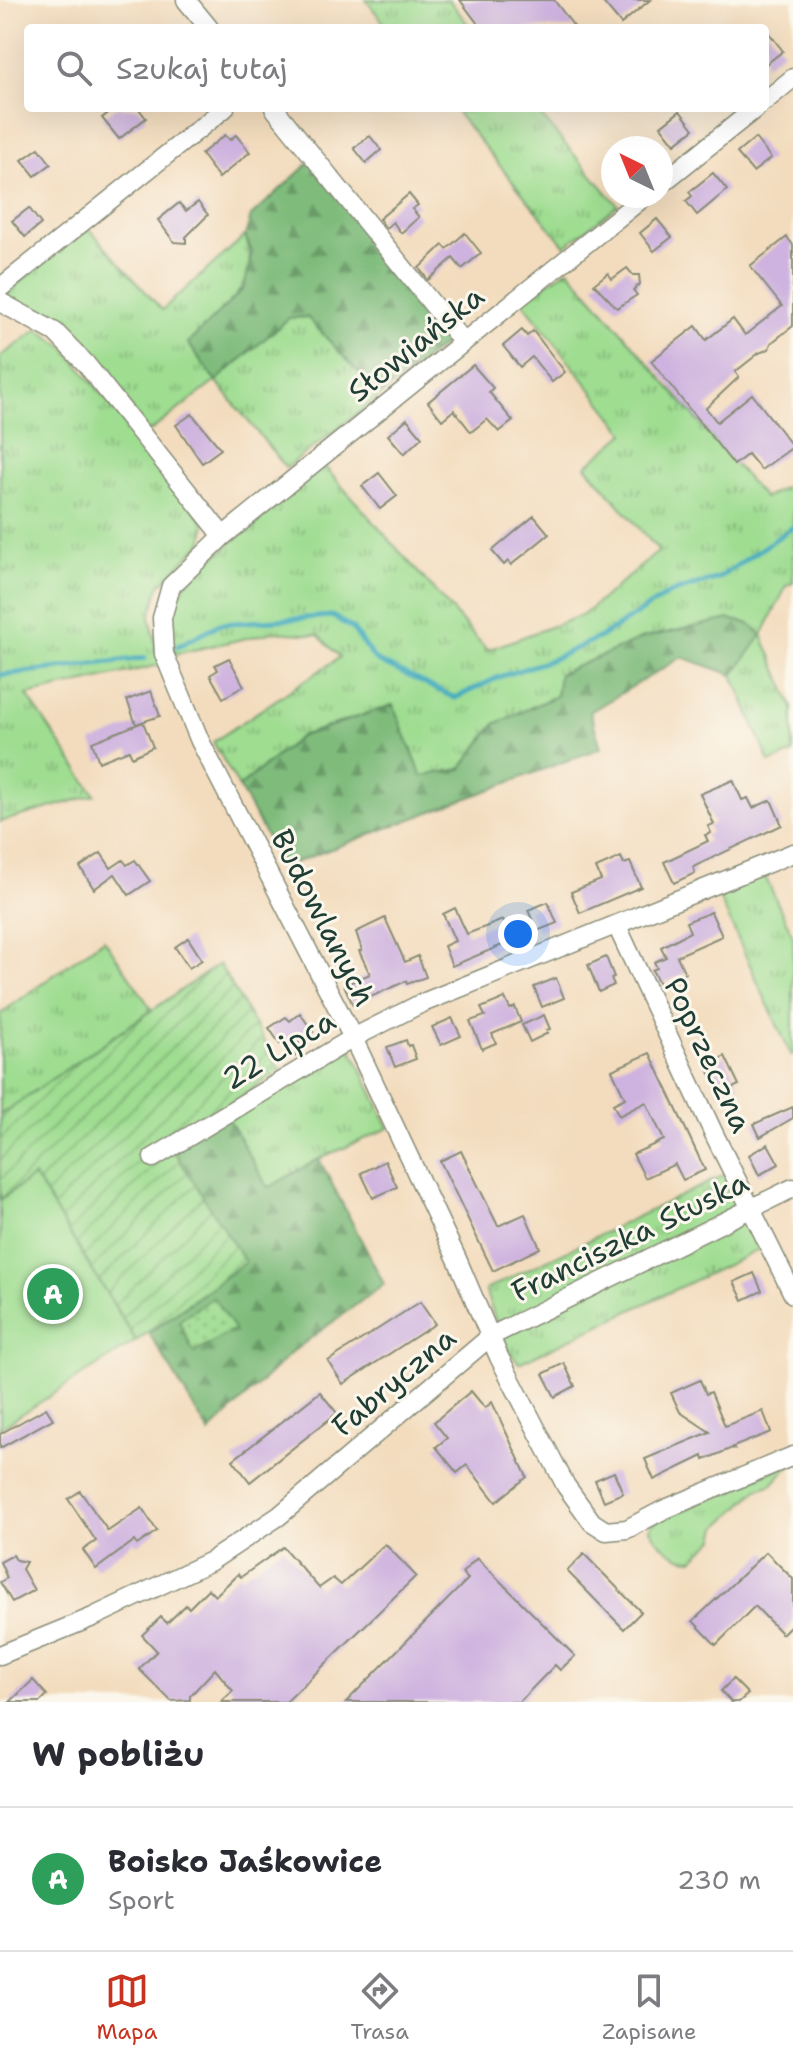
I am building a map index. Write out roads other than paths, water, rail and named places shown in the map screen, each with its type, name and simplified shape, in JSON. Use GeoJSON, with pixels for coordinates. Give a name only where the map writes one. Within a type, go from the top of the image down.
{"type":"FeatureCollection","features":[{"type":"Feature","properties":{"kind":"street"},"geometry":{"type":"LineString","coordinates":[[186,0],[206,24]]}},
{"type":"Feature","properties":{"kind":"street"},"geometry":{"type":"LineString","coordinates":[[769,98],[793,78]]}},
{"type":"Feature","properties":{"kind":"street"},"geometry":{"type":"LineString","coordinates":[[0,288],[220,112]]}},
{"type":"Feature","properties":{"kind":"street"},"geometry":{"type":"LineString","coordinates":[[277,112],[463,342]]}},
{"type":"Feature","properties":{"kind":"street"},"geometry":{"type":"LineString","coordinates":[[673,174],[751,112]]}},
{"type":"Feature","properties":{"kind":"street","name":"Słowiańska"},"geometry":{"type":"LineString","coordinates":[[223,536],[630,208]]}},
{"type":"Feature","properties":{"kind":"street"},"geometry":{"type":"LineString","coordinates":[[0,302],[55,332],[86,364],[223,536]]}},
{"type":"Feature","properties":{"kind":"street","name":"Budowlanych"},"geometry":{"type":"LineString","coordinates":[[223,536],[171,586],[162,618],[164,654],[200,741],[353,1038],[491,1336]]}},
{"type":"Feature","properties":{"kind":"street","name":"22 Lipca"},"geometry":{"type":"LineString","coordinates":[[153,1158],[353,1038],[420,1004],[793,853]]}},
{"type":"Feature","properties":{"kind":"street","name":"Poprzeczna"},"geometry":{"type":"LineString","coordinates":[[617,926],[793,1294]]}},
{"type":"Feature","properties":{"kind":"street","name":"Franciszka Stuska"},"geometry":{"type":"LineString","coordinates":[[491,1336],[793,1188]]}},
{"type":"Feature","properties":{"kind":"street","name":"Fabryczna"},"geometry":{"type":"LineString","coordinates":[[0,1655],[93,1617],[224,1552],[279,1516],[491,1336],[566,1486],[592,1522],[606,1531],[627,1529],[663,1510],[793,1456]]}},
{"type":"Feature","properties":{"kind":"waterway"},"geometry":{"type":"LineString","coordinates":[[178,646],[220,624],[332,616],[352,628],[375,660],[455,698],[602,636],[670,593],[719,578],[793,527]]}},
{"type":"Feature","properties":{"kind":"waterway"},"geometry":{"type":"LineString","coordinates":[[0,675],[145,658]]}},
{"type":"Feature","properties":{"kind":"place","name":"Boisko Jaśkowice"},"geometry":{"type":"Point","coordinates":[53,1294]}}]}
